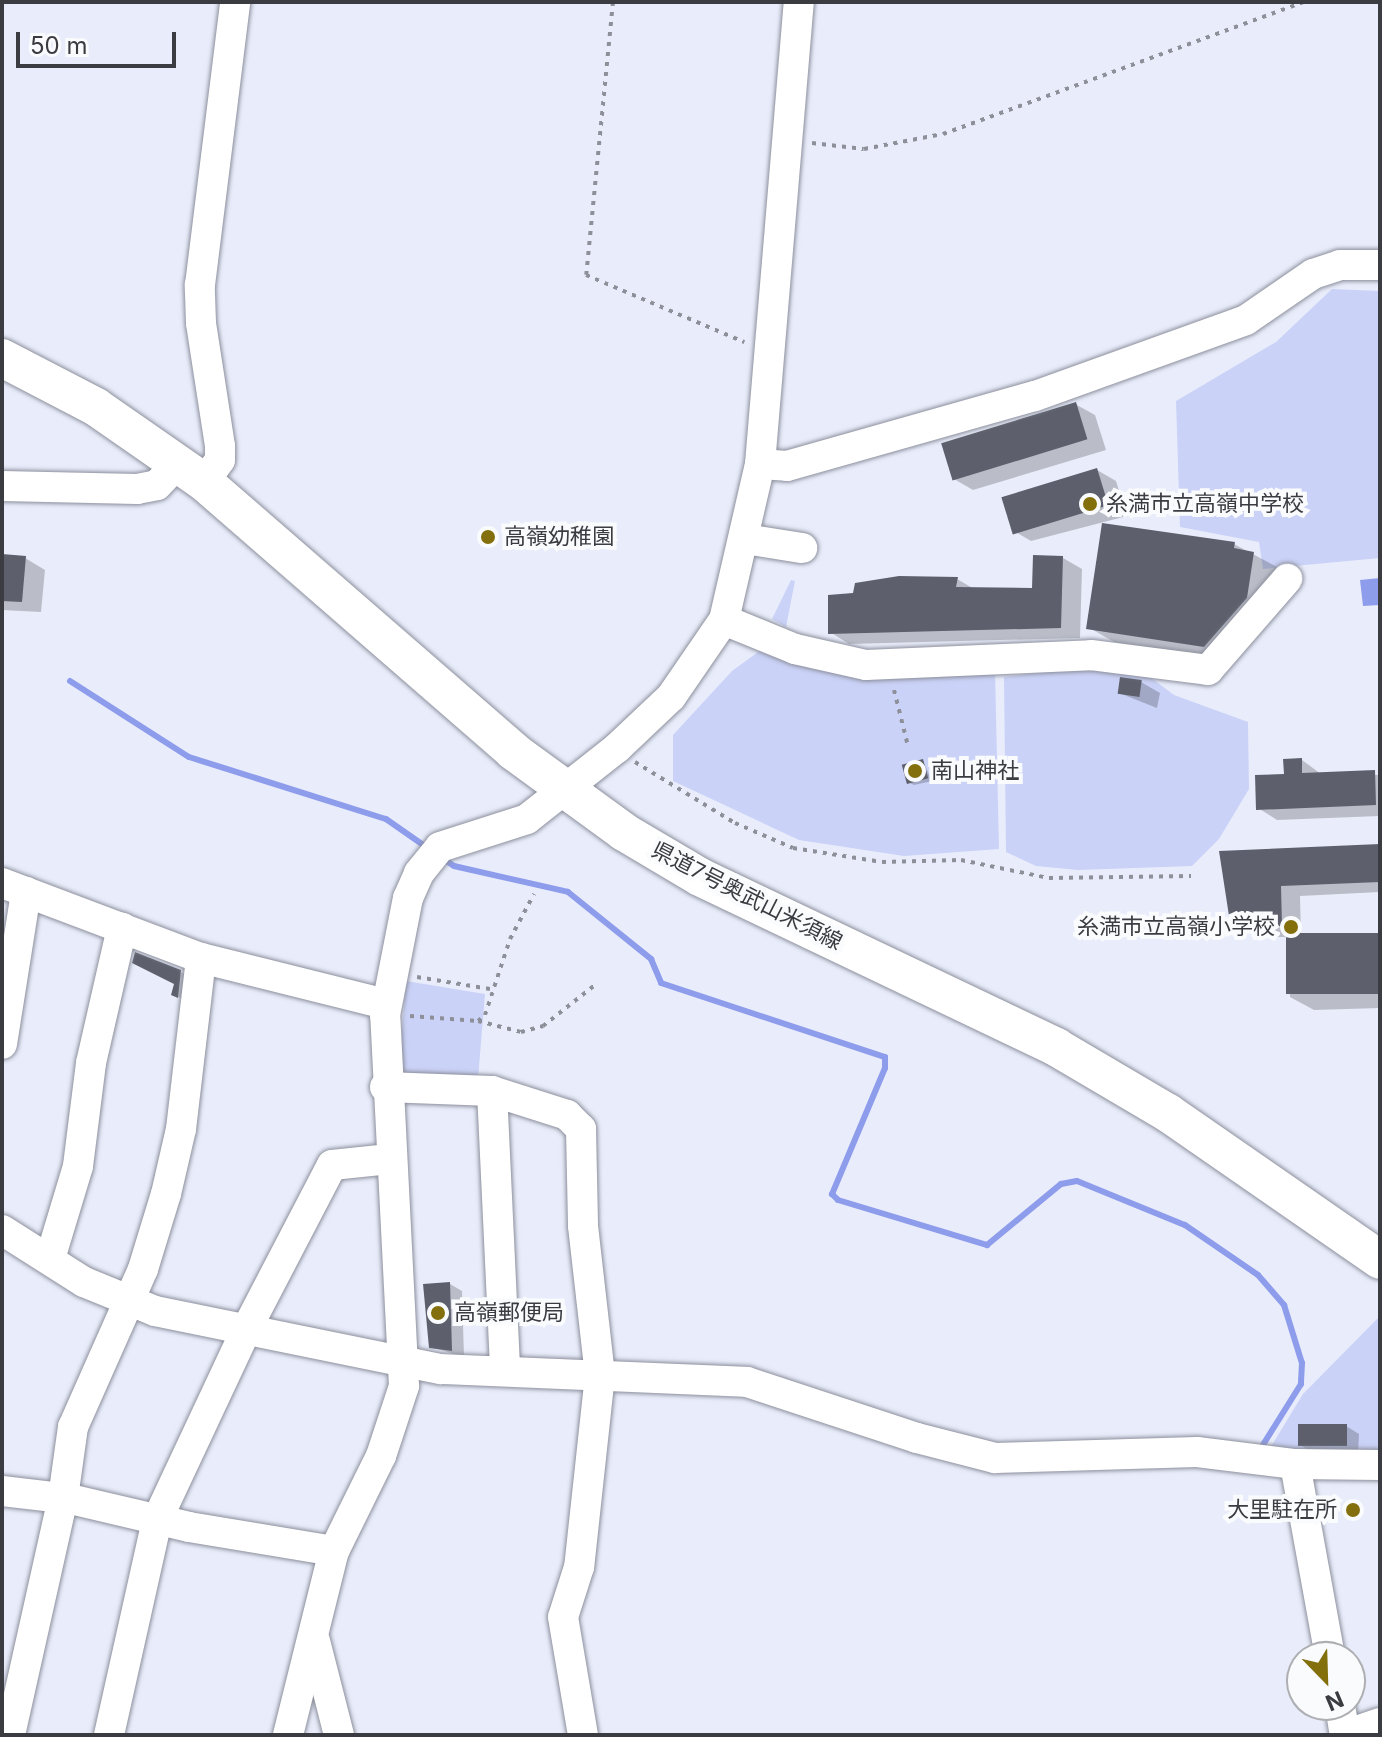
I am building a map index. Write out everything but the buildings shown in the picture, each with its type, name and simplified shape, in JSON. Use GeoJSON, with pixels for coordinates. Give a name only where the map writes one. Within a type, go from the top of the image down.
{"type":"FeatureCollection","features":[{"type":"Feature","properties":{"kind":"main road","name":"県道7号奥武山米須線"},"geometry":{"type":"LineString","coordinates":[[2,358],[96,407],[191,472],[565,792],[700,877],[1067,1053],[1168,1113],[1380,1260]]}},
{"type":"Feature","properties":{"kind":"street"},"geometry":{"type":"LineString","coordinates":[[2,486],[137,489],[157,485],[220,460],[201,323],[200,285],[235,2]]}},
{"type":"Feature","properties":{"kind":"street"},"geometry":{"type":"LineString","coordinates":[[288,1735],[334,1551],[389,1437],[406,1361],[385,1087],[387,998],[397,942],[419,873],[440,847],[459,837],[527,819],[565,792],[671,697],[724,620],[760,464],[799,2]]}},
{"type":"Feature","properties":{"kind":"street"},"geometry":{"type":"LineString","coordinates":[[760,464],[787,466],[1035,396],[1246,320],[1313,274],[1340,265],[1380,265]]}},
{"type":"Feature","properties":{"kind":"street"},"geometry":{"type":"LineString","coordinates":[[745,539],[802,548]]}},
{"type":"Feature","properties":{"kind":"street"},"geometry":{"type":"LineString","coordinates":[[724,620],[795,649],[866,665],[1091,655],[1208,670],[1287,579]]}},
{"type":"Feature","properties":{"kind":"street"},"geometry":{"type":"LineString","coordinates":[[2,1044],[14,888],[201,958],[387,998]]}},
{"type":"Feature","properties":{"kind":"street"},"geometry":{"type":"LineString","coordinates":[[50,1259],[78,1166],[91,1063],[122,928]]}},
{"type":"Feature","properties":{"kind":"street"},"geometry":{"type":"LineString","coordinates":[[10,1735],[63,1498],[73,1427],[127,1302],[162,1209],[181,1129],[201,958]]}},
{"type":"Feature","properties":{"kind":"street"},"geometry":{"type":"LineString","coordinates":[[385,1087],[492,1091],[554,1109],[581,1129],[583,1226],[600,1375],[579,1567],[563,1617],[583,1735]]}},
{"type":"Feature","properties":{"kind":"street"},"geometry":{"type":"LineString","coordinates":[[492,1091],[505,1371]]}},
{"type":"Feature","properties":{"kind":"street"},"geometry":{"type":"LineString","coordinates":[[109,1735],[157,1520],[245,1332],[332,1165],[390,1159]]}},
{"type":"Feature","properties":{"kind":"street"},"geometry":{"type":"LineString","coordinates":[[2,1230],[84,1282],[127,1302],[245,1332],[441,1369],[747,1382],[995,1458],[1197,1452],[1295,1464],[1380,1465]]}},
{"type":"Feature","properties":{"kind":"street"},"geometry":{"type":"LineString","coordinates":[[1295,1464],[1327,1641]]}},
{"type":"Feature","properties":{"kind":"street"},"geometry":{"type":"LineString","coordinates":[[2,1491],[63,1498],[157,1520],[334,1551]]}},
{"type":"Feature","properties":{"kind":"street"},"geometry":{"type":"LineString","coordinates":[[313,1631],[339,1735]]}},
{"type":"Feature","properties":{"kind":"street"},"geometry":{"type":"LineString","coordinates":[[1345,1735],[1380,1723]]}},
{"type":"Feature","properties":{"kind":"path"},"geometry":{"type":"LineString","coordinates":[[613,2],[586,275],[768,352]]}},
{"type":"Feature","properties":{"kind":"path"},"geometry":{"type":"LineString","coordinates":[[785,140],[864,149],[914,142],[1303,2]]}},
{"type":"Feature","properties":{"kind":"path"},"geometry":{"type":"LineString","coordinates":[[894,689],[908,746]]}},
{"type":"Feature","properties":{"kind":"path"},"geometry":{"type":"LineString","coordinates":[[630,758],[735,823],[793,848],[897,863],[961,860],[1049,878],[1191,876]]}},
{"type":"Feature","properties":{"kind":"path"},"geometry":{"type":"LineString","coordinates":[[478,1021],[485,1015],[490,989],[534,894]]}},
{"type":"Feature","properties":{"kind":"path"},"geometry":{"type":"LineString","coordinates":[[387,998],[448,979],[490,989]]}},
{"type":"Feature","properties":{"kind":"path"},"geometry":{"type":"LineString","coordinates":[[387,998],[521,1032],[543,1026],[595,985]]}},
{"type":"Feature","properties":{"kind":"shaded area"},"geometry":{"type":"Polygon","coordinates":[[[1332,289],[1380,291],[1380,558],[1263,569],[1259,542],[1180,527],[1176,401],[1276,342],[1332,289]]]}},
{"type":"Feature","properties":{"kind":"shaded area"},"geometry":{"type":"Polygon","coordinates":[[[791,580],[795,581],[786,627],[772,619],[791,580]]]}},
{"type":"Feature","properties":{"kind":"shaded area"},"geometry":{"type":"Polygon","coordinates":[[[765,647],[995,670],[999,849],[904,856],[799,840],[673,781],[673,735],[732,671],[765,647]]]}},
{"type":"Feature","properties":{"kind":"shaded area"},"geometry":{"type":"Polygon","coordinates":[[[1088,667],[1150,677],[1174,695],[1248,722],[1249,789],[1219,839],[1192,866],[1078,870],[1036,866],[1006,852],[1004,677],[1088,667]]]}},
{"type":"Feature","properties":{"kind":"shaded area"},"geometry":{"type":"Polygon","coordinates":[[[406,981],[485,994],[478,1079],[404,1076],[399,1070],[406,981]]]}},
{"type":"Feature","properties":{"kind":"shaded area"},"geometry":{"type":"Polygon","coordinates":[[[1380,1316],[1380,1453],[1269,1450],[1303,1394],[1380,1316]]]}},
{"type":"Feature","properties":{"kind":"water"},"geometry":{"type":"Polygon","coordinates":[[[1380,578],[1380,605],[1363,606],[1360,580],[1380,578]]]}},
{"type":"Feature","properties":{"kind":"waterway"},"geometry":{"type":"LineString","coordinates":[[70,681],[189,757],[386,819],[429,849]]}},
{"type":"Feature","properties":{"kind":"waterway"},"geometry":{"type":"LineString","coordinates":[[442,858],[454,866],[568,892],[651,959],[661,983],[885,1057],[885,1068],[832,1194],[838,1200],[987,1245],[1061,1184],[1077,1181],[1185,1225],[1258,1275],[1284,1305],[1302,1363],[1301,1384],[1261,1448]]}},
{"type":"Feature","properties":{"kind":"place","name":"糸満市立高嶺中学校"},"geometry":{"type":"Point","coordinates":[1090,504]}},
{"type":"Feature","properties":{"kind":"place","name":"高嶺幼稚園"},"geometry":{"type":"Point","coordinates":[488,537]}},
{"type":"Feature","properties":{"kind":"place","name":"南山神社"},"geometry":{"type":"Point","coordinates":[915,771]}},
{"type":"Feature","properties":{"kind":"place","name":"糸満市立高嶺小学校"},"geometry":{"type":"Point","coordinates":[1291,927]}},
{"type":"Feature","properties":{"kind":"place","name":"高嶺郵便局"},"geometry":{"type":"Point","coordinates":[438,1313]}},
{"type":"Feature","properties":{"kind":"place","name":"大里駐在所"},"geometry":{"type":"Point","coordinates":[1353,1510]}}]}
